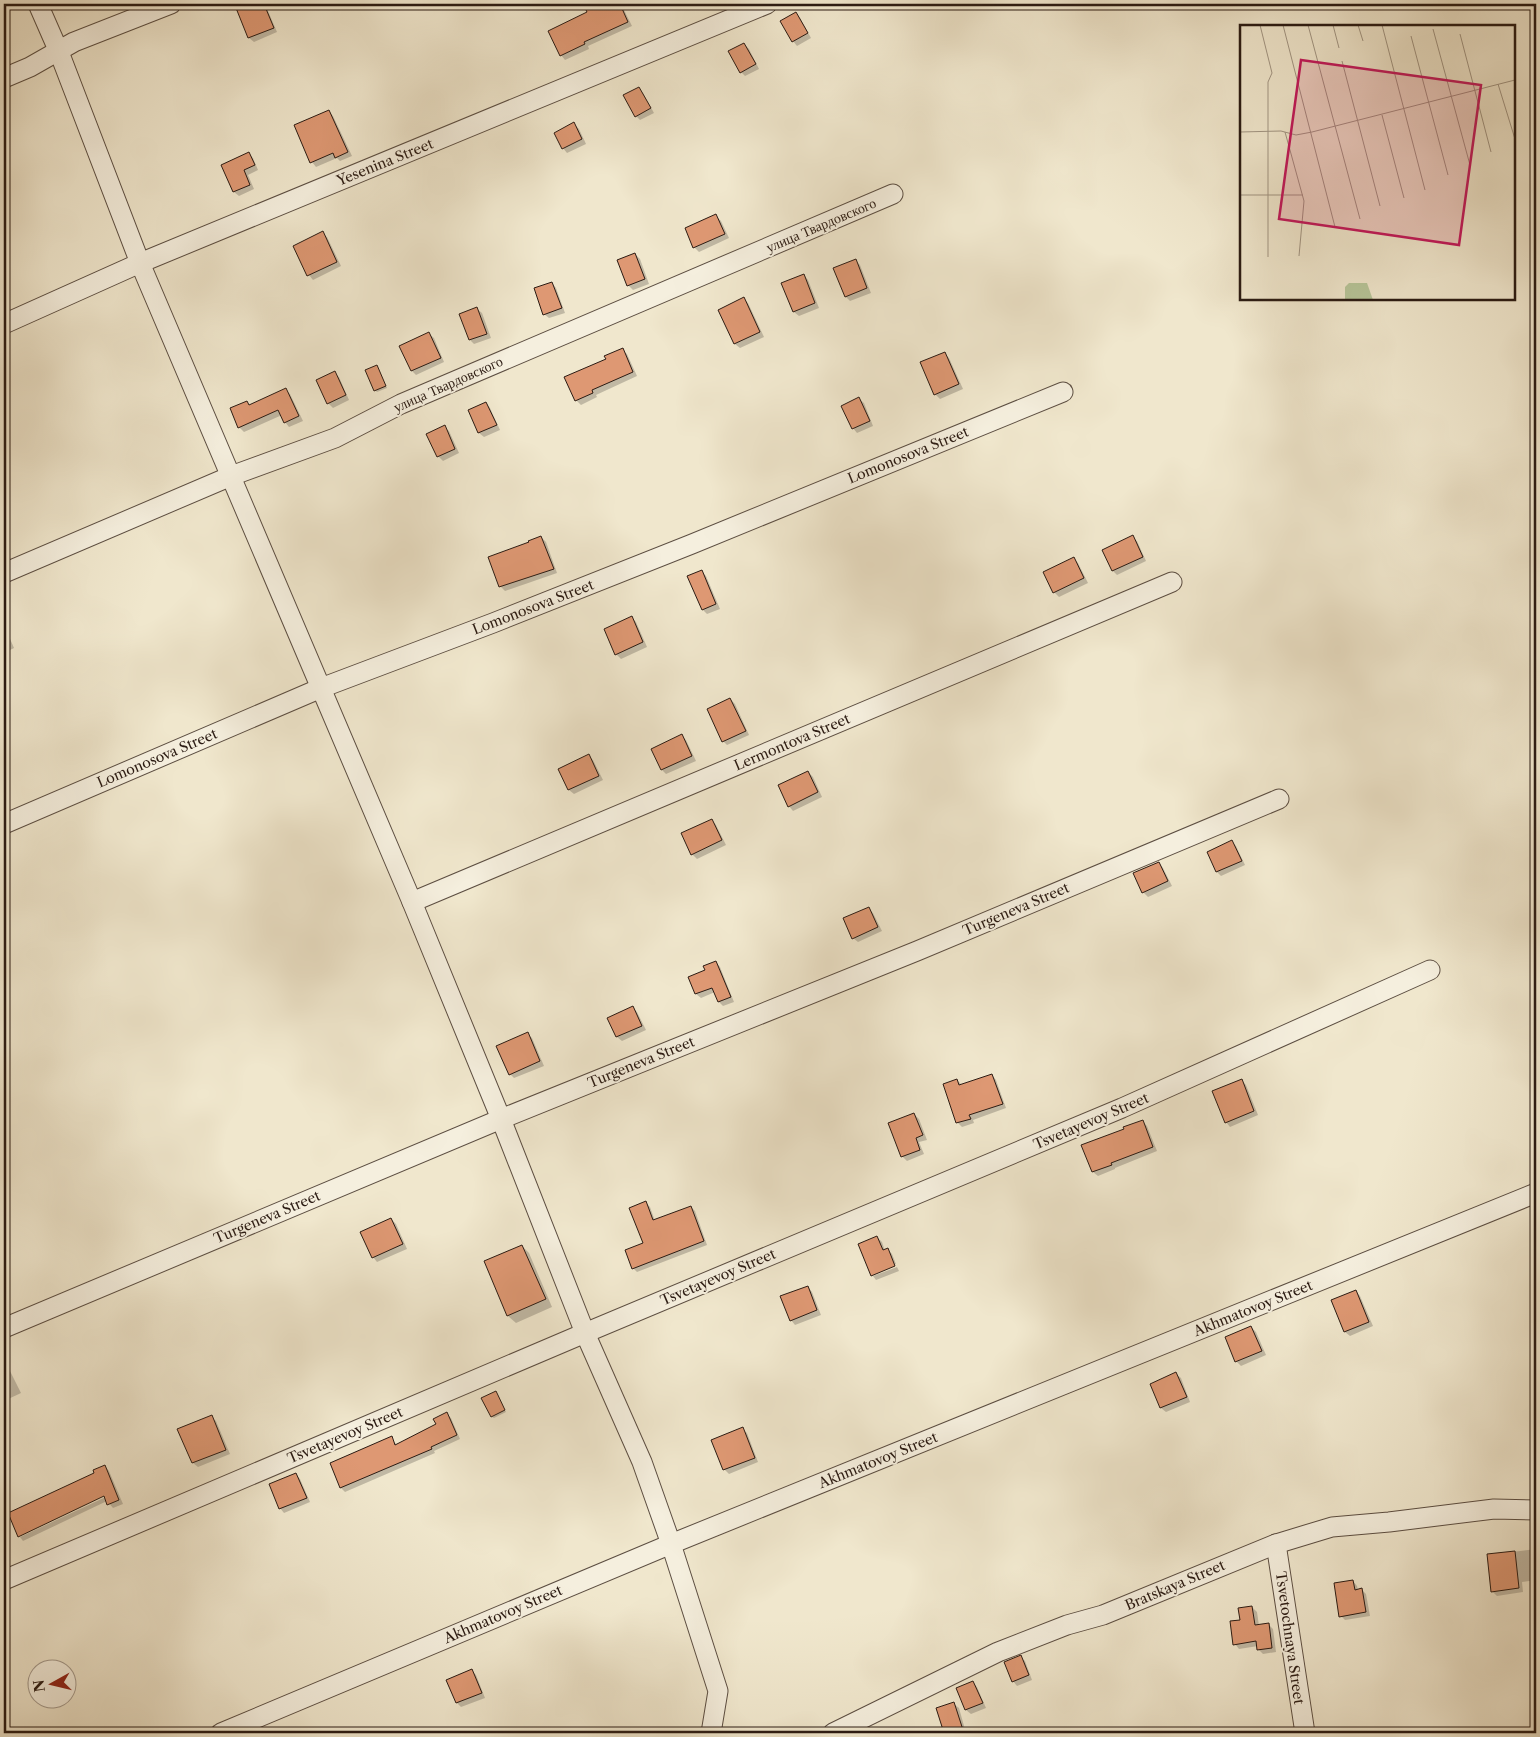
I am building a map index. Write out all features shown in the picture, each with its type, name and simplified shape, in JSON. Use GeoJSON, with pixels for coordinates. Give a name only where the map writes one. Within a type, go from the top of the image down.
{"type":"FeatureCollection","features":[{"type":"Feature","properties":{"kind":"street"},"geometry":{"type":"LineString","coordinates":[[38,4],[59,52],[140,263],[412,902],[501,1119],[585,1333],[642,1462],[671,1544],[718,1690],[712,1725]]}},
{"type":"Feature","properties":{"kind":"street"},"geometry":{"type":"LineString","coordinates":[[4,78],[30,67],[74,42],[170,4]]}},
{"type":"Feature","properties":{"kind":"street","name":"Yesenina Street"},"geometry":{"type":"LineString","coordinates":[[4,324],[140,263],[767,4]]}},
{"type":"Feature","properties":{"kind":"street","name":"улица Твардовского"},"geometry":{"type":"LineString","coordinates":[[4,573],[231,476],[336,438],[401,404],[893,194]]}},
{"type":"Feature","properties":{"kind":"street","name":"Lomonosova Street"},"geometry":{"type":"LineString","coordinates":[[4,824],[321,688],[674,552],[1063,392]]}},
{"type":"Feature","properties":{"kind":"street","name":"Lermontova Street"},"geometry":{"type":"LineString","coordinates":[[412,902],[1172,582]]}},
{"type":"Feature","properties":{"kind":"street","name":"Turgeneva Street"},"geometry":{"type":"LineString","coordinates":[[4,1328],[501,1119],[917,951],[1279,798]]}},
{"type":"Feature","properties":{"kind":"street","name":"Tsvetayevoy Street"},"geometry":{"type":"LineString","coordinates":[[4,1580],[585,1333],[1122,1108],[1430,970]]}},
{"type":"Feature","properties":{"kind":"street","name":"Akhmatovoy Street"},"geometry":{"type":"LineString","coordinates":[[222,1733],[671,1544],[1536,1193]]}},
{"type":"Feature","properties":{"kind":"street","name":"Bratskaya Street"},"geometry":{"type":"LineString","coordinates":[[833,1733],[998,1652],[1067,1626],[1104,1615],[1276,1544],[1332,1527],[1494,1509],[1536,1510]]}},
{"type":"Feature","properties":{"kind":"street","name":"Tsvetochnaya Street"},"geometry":{"type":"LineString","coordinates":[[1276,1544],[1304,1733]]}},
{"type":"Feature","properties":{"kind":"building"},"geometry":{"type":"Polygon","coordinates":[[[245,4],[264,4],[274,28],[248,38],[236,8],[245,4]]]}},
{"type":"Feature","properties":{"kind":"building"},"geometry":{"type":"Polygon","coordinates":[[[583,4],[620,4],[628,22],[584,42],[585,44],[560,56],[548,31],[587,12],[583,4]]]}},
{"type":"Feature","properties":{"kind":"building"},"geometry":{"type":"Polygon","coordinates":[[[796,12],[808,33],[792,42],[780,21],[796,12]]]}},
{"type":"Feature","properties":{"kind":"building"},"geometry":{"type":"Polygon","coordinates":[[[744,43],[756,64],[740,73],[728,51],[744,43]]]}},
{"type":"Feature","properties":{"kind":"building"},"geometry":{"type":"Polygon","coordinates":[[[639,87],[651,108],[635,117],[623,95],[639,87]]]}},
{"type":"Feature","properties":{"kind":"building"},"geometry":{"type":"Polygon","coordinates":[[[329,110],[348,152],[335,158],[333,153],[310,163],[294,125],[329,110]]]}},
{"type":"Feature","properties":{"kind":"building"},"geometry":{"type":"Polygon","coordinates":[[[574,122],[582,139],[562,149],[554,133],[574,122]]]}},
{"type":"Feature","properties":{"kind":"building"},"geometry":{"type":"Polygon","coordinates":[[[249,152],[255,165],[244,170],[250,185],[233,192],[221,165],[249,152]]]}},
{"type":"Feature","properties":{"kind":"building"},"geometry":{"type":"Polygon","coordinates":[[[716,214],[725,234],[693,248],[685,228],[716,214]]]}},
{"type":"Feature","properties":{"kind":"building"},"geometry":{"type":"Polygon","coordinates":[[[323,231],[337,262],[307,276],[293,246],[323,231]]]}},
{"type":"Feature","properties":{"kind":"building"},"geometry":{"type":"Polygon","coordinates":[[[635,253],[645,279],[627,286],[617,260],[635,253]]]}},
{"type":"Feature","properties":{"kind":"building"},"geometry":{"type":"Polygon","coordinates":[[[856,259],[867,288],[845,297],[833,268],[856,259]]]}},
{"type":"Feature","properties":{"kind":"building"},"geometry":{"type":"Polygon","coordinates":[[[804,274],[815,303],[793,312],[781,283],[804,274]]]}},
{"type":"Feature","properties":{"kind":"building"},"geometry":{"type":"Polygon","coordinates":[[[552,282],[562,308],[543,315],[534,288],[552,282]]]}},
{"type":"Feature","properties":{"kind":"building"},"geometry":{"type":"Polygon","coordinates":[[[744,297],[760,332],[734,344],[718,310],[744,297]]]}},
{"type":"Feature","properties":{"kind":"building"},"geometry":{"type":"Polygon","coordinates":[[[477,307],[487,334],[469,340],[459,314],[477,307]]]}},
{"type":"Feature","properties":{"kind":"building"},"geometry":{"type":"Polygon","coordinates":[[[429,332],[441,358],[411,371],[399,346],[429,332]]]}},
{"type":"Feature","properties":{"kind":"building"},"geometry":{"type":"Polygon","coordinates":[[[623,348],[633,372],[592,390],[593,393],[575,401],[564,377],[606,359],[604,356],[623,348]]]}},
{"type":"Feature","properties":{"kind":"building"},"geometry":{"type":"Polygon","coordinates":[[[945,352],[959,384],[934,395],[920,362],[945,352]]]}},
{"type":"Feature","properties":{"kind":"building"},"geometry":{"type":"Polygon","coordinates":[[[377,365],[386,386],[374,391],[365,370],[377,365]]]}},
{"type":"Feature","properties":{"kind":"building"},"geometry":{"type":"Polygon","coordinates":[[[335,371],[346,395],[327,404],[316,380],[335,371]]]}},
{"type":"Feature","properties":{"kind":"building"},"geometry":{"type":"Polygon","coordinates":[[[286,388],[299,416],[284,423],[278,410],[238,428],[230,408],[247,401],[249,405],[286,388]]]}},
{"type":"Feature","properties":{"kind":"building"},"geometry":{"type":"Polygon","coordinates":[[[859,397],[870,421],[852,429],[841,406],[859,397]]]}},
{"type":"Feature","properties":{"kind":"building"},"geometry":{"type":"Polygon","coordinates":[[[486,402],[497,425],[478,433],[468,410],[486,402]]]}},
{"type":"Feature","properties":{"kind":"building"},"geometry":{"type":"Polygon","coordinates":[[[445,425],[455,449],[437,457],[426,434],[445,425]]]}},
{"type":"Feature","properties":{"kind":"building"},"geometry":{"type":"Polygon","coordinates":[[[1133,535],[1143,557],[1112,571],[1102,550],[1133,535]]]}},
{"type":"Feature","properties":{"kind":"building"},"geometry":{"type":"Polygon","coordinates":[[[541,536],[554,569],[499,587],[488,557],[541,536]]]}},
{"type":"Feature","properties":{"kind":"building"},"geometry":{"type":"Polygon","coordinates":[[[1074,557],[1084,578],[1053,593],[1043,572],[1074,557]]]}},
{"type":"Feature","properties":{"kind":"building"},"geometry":{"type":"Polygon","coordinates":[[[702,570],[716,604],[702,610],[687,576],[702,570]]]}},
{"type":"Feature","properties":{"kind":"building"},"geometry":{"type":"Polygon","coordinates":[[[632,616],[643,642],[615,655],[604,629],[632,616]]]}},
{"type":"Feature","properties":{"kind":"building"},"geometry":{"type":"Polygon","coordinates":[[[730,698],[746,731],[722,742],[707,709],[730,698]]]}},
{"type":"Feature","properties":{"kind":"building"},"geometry":{"type":"Polygon","coordinates":[[[682,734],[692,756],[661,770],[651,749],[682,734]]]}},
{"type":"Feature","properties":{"kind":"building"},"geometry":{"type":"Polygon","coordinates":[[[589,754],[599,776],[568,790],[558,769],[589,754]]]}},
{"type":"Feature","properties":{"kind":"building"},"geometry":{"type":"Polygon","coordinates":[[[808,771],[818,792],[788,807],[778,785],[808,771]]]}},
{"type":"Feature","properties":{"kind":"building"},"geometry":{"type":"Polygon","coordinates":[[[712,819],[722,840],[691,855],[681,833],[712,819]]]}},
{"type":"Feature","properties":{"kind":"building"},"geometry":{"type":"Polygon","coordinates":[[[1232,840],[1242,861],[1216,872],[1207,852],[1232,840]]]}},
{"type":"Feature","properties":{"kind":"building"},"geometry":{"type":"Polygon","coordinates":[[[1159,862],[1168,881],[1142,893],[1133,873],[1159,862]]]}},
{"type":"Feature","properties":{"kind":"building"},"geometry":{"type":"Polygon","coordinates":[[[869,907],[878,927],[852,939],[843,918],[869,907]]]}},
{"type":"Feature","properties":{"kind":"building"},"geometry":{"type":"Polygon","coordinates":[[[716,961],[731,997],[718,1002],[712,988],[695,994],[688,977],[705,970],[703,966],[716,961]]]}},
{"type":"Feature","properties":{"kind":"building"},"geometry":{"type":"Polygon","coordinates":[[[633,1006],[642,1026],[616,1037],[607,1018],[633,1006]]]}},
{"type":"Feature","properties":{"kind":"building"},"geometry":{"type":"Polygon","coordinates":[[[528,1032],[540,1061],[509,1075],[496,1046],[528,1032]]]}},
{"type":"Feature","properties":{"kind":"building"},"geometry":{"type":"Polygon","coordinates":[[[992,1074],[1003,1104],[969,1115],[971,1119],[956,1123],[943,1084],[957,1079],[959,1085],[992,1074]]]}},
{"type":"Feature","properties":{"kind":"building"},"geometry":{"type":"Polygon","coordinates":[[[1242,1079],[1254,1111],[1225,1123],[1212,1091],[1242,1079]]]}},
{"type":"Feature","properties":{"kind":"building"},"geometry":{"type":"Polygon","coordinates":[[[914,1113],[923,1135],[916,1138],[920,1150],[901,1157],[888,1123],[914,1113]]]}},
{"type":"Feature","properties":{"kind":"building"},"geometry":{"type":"Polygon","coordinates":[[[1143,1120],[1153,1147],[1092,1172],[1081,1145],[1143,1120]]]}},
{"type":"Feature","properties":{"kind":"building"},"geometry":{"type":"Polygon","coordinates":[[[646,1201],[653,1220],[691,1206],[704,1241],[632,1269],[625,1250],[643,1243],[629,1208],[646,1201]]]}},
{"type":"Feature","properties":{"kind":"building"},"geometry":{"type":"Polygon","coordinates":[[[391,1218],[403,1244],[372,1258],[360,1232],[391,1218]]]}},
{"type":"Feature","properties":{"kind":"building"},"geometry":{"type":"Polygon","coordinates":[[[877,1236],[883,1250],[888,1248],[895,1266],[871,1276],[858,1244],[877,1236]]]}},
{"type":"Feature","properties":{"kind":"building"},"geometry":{"type":"Polygon","coordinates":[[[522,1245],[546,1299],[507,1316],[484,1261],[522,1245]]]}},
{"type":"Feature","properties":{"kind":"building"},"geometry":{"type":"Polygon","coordinates":[[[808,1286],[817,1310],[790,1321],[780,1296],[808,1286]]]}},
{"type":"Feature","properties":{"kind":"building"},"geometry":{"type":"Polygon","coordinates":[[[1356,1290],[1369,1322],[1344,1332],[1331,1300],[1356,1290]]]}},
{"type":"Feature","properties":{"kind":"building"},"geometry":{"type":"Polygon","coordinates":[[[1251,1326],[1262,1351],[1235,1362],[1225,1337],[1251,1326]]]}},
{"type":"Feature","properties":{"kind":"building"},"geometry":{"type":"Polygon","coordinates":[[[1176,1372],[1187,1397],[1160,1408],[1150,1384],[1176,1372]]]}},
{"type":"Feature","properties":{"kind":"building"},"geometry":{"type":"Polygon","coordinates":[[[496,1391],[505,1410],[491,1417],[481,1398],[496,1391]]]}},
{"type":"Feature","properties":{"kind":"building"},"geometry":{"type":"Polygon","coordinates":[[[447,1412],[457,1435],[431,1447],[432,1449],[340,1488],[330,1463],[392,1436],[395,1445],[436,1424],[433,1419],[447,1412]]]}},
{"type":"Feature","properties":{"kind":"building"},"geometry":{"type":"Polygon","coordinates":[[[212,1415],[226,1450],[192,1463],[177,1429],[212,1415]]]}},
{"type":"Feature","properties":{"kind":"building"},"geometry":{"type":"Polygon","coordinates":[[[743,1427],[755,1458],[723,1470],[711,1440],[743,1427]]]}},
{"type":"Feature","properties":{"kind":"building"},"geometry":{"type":"Polygon","coordinates":[[[105,1465],[119,1500],[107,1505],[104,1496],[18,1537],[8,1513],[94,1473],[93,1470],[105,1465]]]}},
{"type":"Feature","properties":{"kind":"building"},"geometry":{"type":"Polygon","coordinates":[[[296,1473],[307,1498],[279,1509],[269,1484],[296,1473]]]}},
{"type":"Feature","properties":{"kind":"building"},"geometry":{"type":"Polygon","coordinates":[[[1515,1551],[1519,1588],[1491,1592],[1487,1554],[1515,1551]]]}},
{"type":"Feature","properties":{"kind":"building"},"geometry":{"type":"Polygon","coordinates":[[[1353,1580],[1355,1590],[1362,1588],[1366,1612],[1339,1617],[1334,1583],[1353,1580]]]}},
{"type":"Feature","properties":{"kind":"building"},"geometry":{"type":"Polygon","coordinates":[[[1252,1606],[1255,1625],[1269,1623],[1272,1648],[1257,1650],[1256,1641],[1233,1645],[1230,1621],[1240,1620],[1238,1608],[1252,1606]]]}},
{"type":"Feature","properties":{"kind":"building"},"geometry":{"type":"Polygon","coordinates":[[[1021,1655],[1029,1675],[1012,1682],[1004,1662],[1021,1655]]]}},
{"type":"Feature","properties":{"kind":"building"},"geometry":{"type":"Polygon","coordinates":[[[472,1669],[482,1693],[456,1703],[446,1680],[472,1669]]]}},
{"type":"Feature","properties":{"kind":"building"},"geometry":{"type":"Polygon","coordinates":[[[973,1681],[983,1703],[965,1710],[956,1688],[973,1681]]]}},
{"type":"Feature","properties":{"kind":"building"},"geometry":{"type":"Polygon","coordinates":[[[954,1702],[964,1733],[944,1733],[936,1708],[954,1702]]]}}]}
